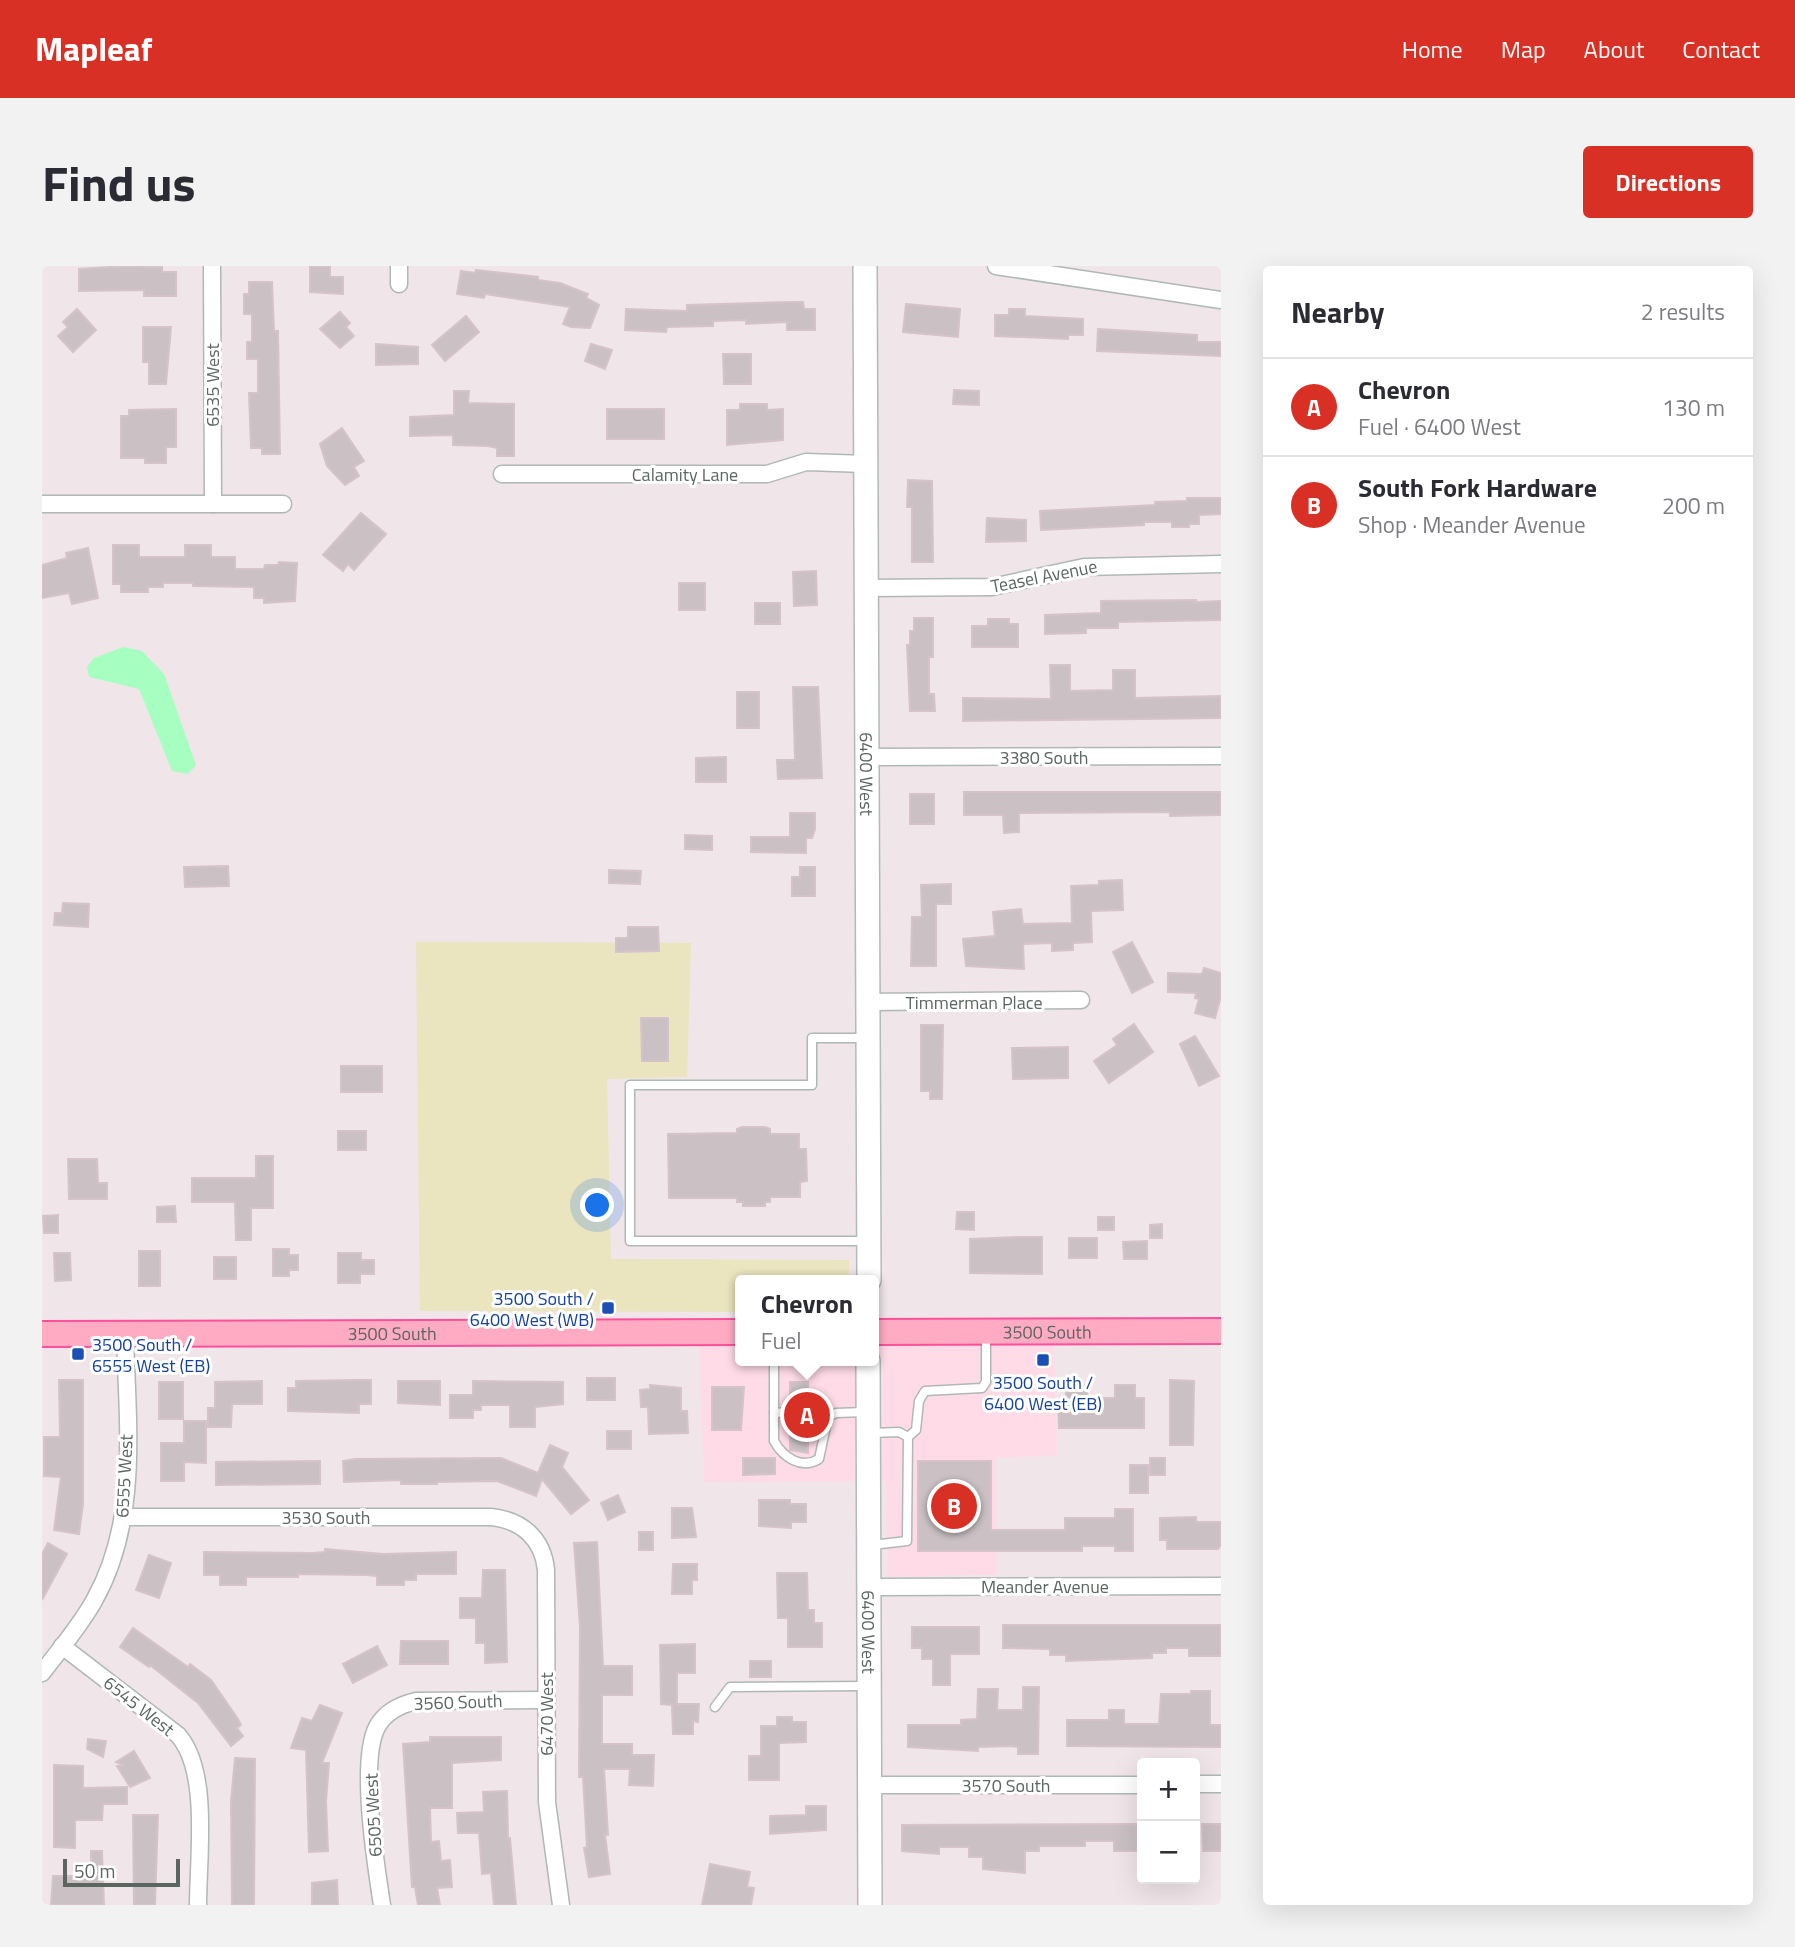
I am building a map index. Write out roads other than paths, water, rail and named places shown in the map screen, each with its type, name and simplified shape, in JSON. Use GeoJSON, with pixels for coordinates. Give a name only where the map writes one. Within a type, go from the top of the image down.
{"type":"FeatureCollection","features":[{"type":"Feature","properties":{"kind":"main road","name":"3500 South"},"geometry":{"type":"LineString","coordinates":[[43,1331],[125,1334],[735,1332]]}},
{"type":"Feature","properties":{"kind":"main road","name":"3500 South"},"geometry":{"type":"LineString","coordinates":[[879,1332],[1221,1331]]}},
{"type":"Feature","properties":{"kind":"street","name":"6535 West"},"geometry":{"type":"LineString","coordinates":[[212,266],[213,504]]}},
{"type":"Feature","properties":{"kind":"street"},"geometry":{"type":"LineString","coordinates":[[399,266],[399,284]]}},
{"type":"Feature","properties":{"kind":"street","name":"6400 West"},"geometry":{"type":"LineString","coordinates":[[865,266],[869,1275]]}},
{"type":"Feature","properties":{"kind":"street"},"geometry":{"type":"LineString","coordinates":[[996,266],[1058,271],[1221,300]]}},
{"type":"Feature","properties":{"kind":"street","name":"Calamity Lane"},"geometry":{"type":"LineString","coordinates":[[502,474],[767,474],[806,462],[866,464]]}},
{"type":"Feature","properties":{"kind":"street"},"geometry":{"type":"LineString","coordinates":[[42,504],[283,504]]}},
{"type":"Feature","properties":{"kind":"street","name":"Teasel Avenue"},"geometry":{"type":"LineString","coordinates":[[866,588],[992,587],[1084,566],[1221,564]]}},
{"type":"Feature","properties":{"kind":"street","name":"3380 South"},"geometry":{"type":"LineString","coordinates":[[867,757],[1221,756]]}},
{"type":"Feature","properties":{"kind":"street","name":"Timmerman Place"},"geometry":{"type":"LineString","coordinates":[[868,1002],[1081,1000]]}},
{"type":"Feature","properties":{"kind":"street","name":"6555 West"},"geometry":{"type":"LineString","coordinates":[[42,1673],[96,1598],[124,1517],[127,1483],[125,1334]]}},
{"type":"Feature","properties":{"kind":"street","name":"6400 West"},"geometry":{"type":"LineString","coordinates":[[869,1366],[870,1905]]}},
{"type":"Feature","properties":{"kind":"street","name":"3530 South"},"geometry":{"type":"LineString","coordinates":[[124,1517],[491,1517],[509,1520],[525,1528]]}},
{"type":"Feature","properties":{"kind":"street","name":"6470 West"},"geometry":{"type":"LineString","coordinates":[[525,1528],[535,1539],[545,1561],[549,1832],[561,1905]]}},
{"type":"Feature","properties":{"kind":"street","name":"Meander Avenue"},"geometry":{"type":"LineString","coordinates":[[869,1587],[1221,1586]]}},
{"type":"Feature","properties":{"kind":"street","name":"6545 West"},"geometry":{"type":"LineString","coordinates":[[62,1646],[178,1735],[192,1755],[198,1779],[198,1905]]}},
{"type":"Feature","properties":{"kind":"street","name":"3560 South"},"geometry":{"type":"LineString","coordinates":[[378,1725],[397,1707],[416,1701],[547,1700]]}},
{"type":"Feature","properties":{"kind":"street","name":"6505 West"},"geometry":{"type":"LineString","coordinates":[[378,1725],[371,1748],[371,1816],[382,1905]]}},
{"type":"Feature","properties":{"kind":"street"},"geometry":{"type":"LineString","coordinates":[[1200,1784],[1221,1784]]}},
{"type":"Feature","properties":{"kind":"street","name":"3570 South"},"geometry":{"type":"LineString","coordinates":[[870,1785],[1137,1785]]}},
{"type":"Feature","properties":{"kind":"lane"},"geometry":{"type":"LineString","coordinates":[[868,1038],[812,1038],[812,1085],[629,1085],[629,1241],[869,1241]]}},
{"type":"Feature","properties":{"kind":"lane"},"geometry":{"type":"LineString","coordinates":[[869,1545],[907,1541],[908,1437],[916,1430],[919,1401],[925,1391],[982,1388],[986,1382],[986,1331]]}},
{"type":"Feature","properties":{"kind":"lane"},"geometry":{"type":"LineString","coordinates":[[774,1366],[774,1441],[778,1448],[789,1458],[804,1464],[819,1459],[828,1417]]}},
{"type":"Feature","properties":{"kind":"lane"},"geometry":{"type":"LineString","coordinates":[[774,1413],[790,1412]]}},
{"type":"Feature","properties":{"kind":"lane"},"geometry":{"type":"LineString","coordinates":[[807,1412],[828,1417],[836,1413],[870,1422],[908,1437]]}},
{"type":"Feature","properties":{"kind":"lane"},"geometry":{"type":"LineString","coordinates":[[715,1707],[730,1687],[870,1686]]}},
{"type":"Feature","properties":{"kind":"place","name":"3500 South / 6400 West (WB)"},"geometry":{"type":"Point","coordinates":[608,1308]}},
{"type":"Feature","properties":{"kind":"place","name":"3500 South / 6555 West (EB)"},"geometry":{"type":"Point","coordinates":[78,1354]}},
{"type":"Feature","properties":{"kind":"place","name":"3500 South / 6400 West (EB)"},"geometry":{"type":"Point","coordinates":[1043,1360]}},
{"type":"Feature","properties":{"kind":"place","name":"Chevron"},"geometry":{"type":"Point","coordinates":[807,1415]}},
{"type":"Feature","properties":{"kind":"place","name":"South Fork Hardware"},"geometry":{"type":"Point","coordinates":[954,1506]}}]}
